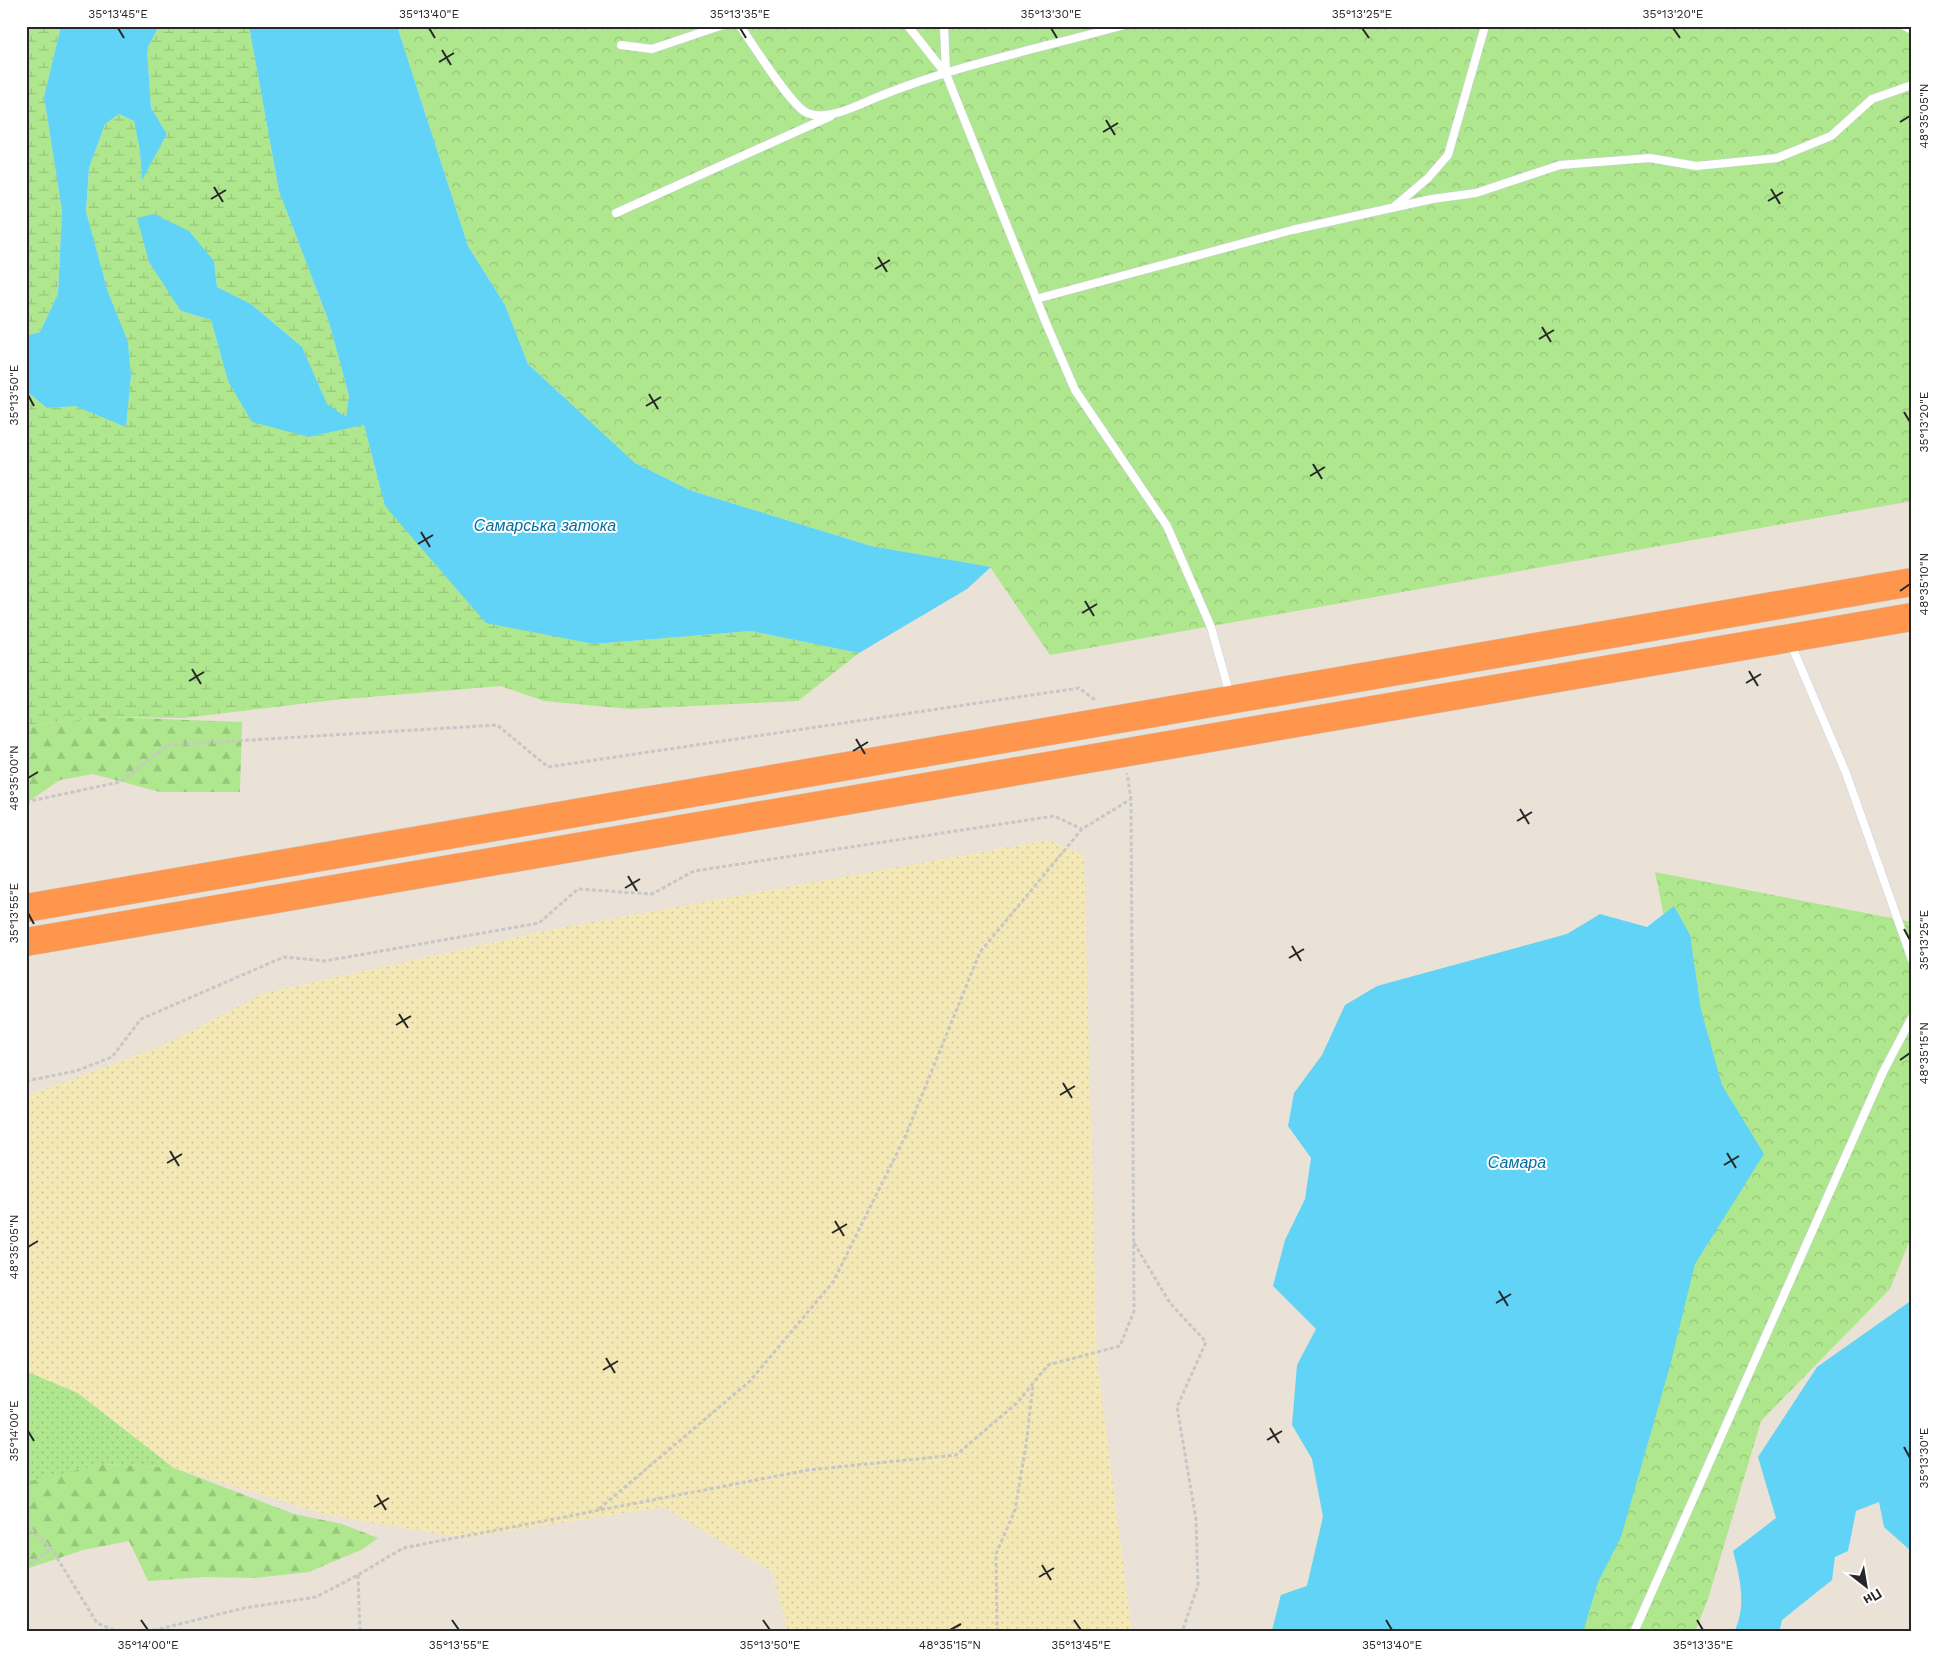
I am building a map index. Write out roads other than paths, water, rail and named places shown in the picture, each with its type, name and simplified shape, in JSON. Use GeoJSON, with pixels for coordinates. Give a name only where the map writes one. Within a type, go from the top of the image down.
{"type":"FeatureCollection","features":[{"type":"Feature","properties":{"kind":"highway"},"geometry":{"type":"LineString","coordinates":[[26,908],[1912,582]]}},
{"type":"Feature","properties":{"kind":"highway"},"geometry":{"type":"LineString","coordinates":[[26,942],[1912,617]]}},
{"type":"Feature","properties":{"kind":"lane"},"geometry":{"type":"LineString","coordinates":[[621,45],[652,49],[720,26]]}},
{"type":"Feature","properties":{"kind":"lane"},"geometry":{"type":"LineString","coordinates":[[740,26],[793,100],[807,113],[832,115]]}},
{"type":"Feature","properties":{"kind":"lane"},"geometry":{"type":"LineString","coordinates":[[908,26],[946,74],[1036,299],[1075,390],[1167,526],[1211,627],[1231,700]]}},
{"type":"Feature","properties":{"kind":"lane"},"geometry":{"type":"LineString","coordinates":[[944,26],[946,74]]}},
{"type":"Feature","properties":{"kind":"lane"},"geometry":{"type":"LineString","coordinates":[[616,212],[832,115],[898,89],[1121,26]]}},
{"type":"Feature","properties":{"kind":"lane"},"geometry":{"type":"LineString","coordinates":[[1393,208],[1428,178],[1448,155],[1485,26]]}},
{"type":"Feature","properties":{"kind":"lane"},"geometry":{"type":"LineString","coordinates":[[1904,26],[1912,30]]}},
{"type":"Feature","properties":{"kind":"lane"},"geometry":{"type":"LineString","coordinates":[[1036,299],[1292,230],[1432,199],[1476,193],[1560,165],[1650,158],[1696,166],[1777,158],[1831,136],[1872,99],[1912,85]]}},
{"type":"Feature","properties":{"kind":"lane"},"geometry":{"type":"LineString","coordinates":[[1788,638],[1846,773],[1912,960]]}},
{"type":"Feature","properties":{"kind":"lane"},"geometry":{"type":"LineString","coordinates":[[1634,1632],[1883,1072],[1912,1017]]}},
{"type":"Feature","properties":{"kind":"water"},"geometry":{"type":"Polygon","coordinates":[[[61,26],[159,26],[147,49],[151,108],[167,134],[142,180],[140,151],[134,121],[119,114],[105,124],[89,168],[86,212],[108,292],[128,342],[131,376],[126,427],[75,406],[47,408],[26,391],[26,336],[40,332],[58,294],[62,211],[44,97],[61,26]]]}},
{"type":"Feature","properties":{"kind":"water","name":"Самарська затока"},"geometry":{"type":"Polygon","coordinates":[[[249,26],[397,26],[468,246],[505,305],[528,364],[635,463],[692,491],[871,546],[991,567],[967,589],[859,653],[751,631],[594,644],[486,623],[385,506],[364,425],[309,437],[252,422],[228,381],[211,320],[181,311],[149,262],[137,218],[154,214],[189,231],[214,261],[217,287],[251,304],[302,347],[327,404],[346,417],[349,396],[329,322],[279,191],[249,26]]]}},
{"type":"Feature","properties":{"kind":"water","name":"Самара"},"geometry":{"type":"Polygon","coordinates":[[[1674,906],[1690,935],[1701,1010],[1722,1085],[1764,1154],[1695,1264],[1670,1366],[1621,1537],[1598,1582],[1583,1632],[1272,1631],[1281,1595],[1307,1586],[1323,1517],[1312,1459],[1292,1425],[1297,1365],[1316,1329],[1273,1286],[1285,1240],[1305,1199],[1311,1158],[1288,1126],[1294,1093],[1322,1055],[1345,1005],[1377,986],[1567,934],[1600,914],[1647,927],[1674,906]]]}},
{"type":"Feature","properties":{"kind":"water"},"geometry":{"type":"Polygon","coordinates":[[[1912,1300],[1912,1552],[1884,1527],[1879,1502],[1856,1511],[1848,1551],[1835,1557],[1832,1580],[1782,1620],[1779,1632],[1734,1632],[1740,1612],[1741,1592],[1733,1551],[1776,1518],[1758,1457],[1817,1367],[1912,1300]]]}}]}
